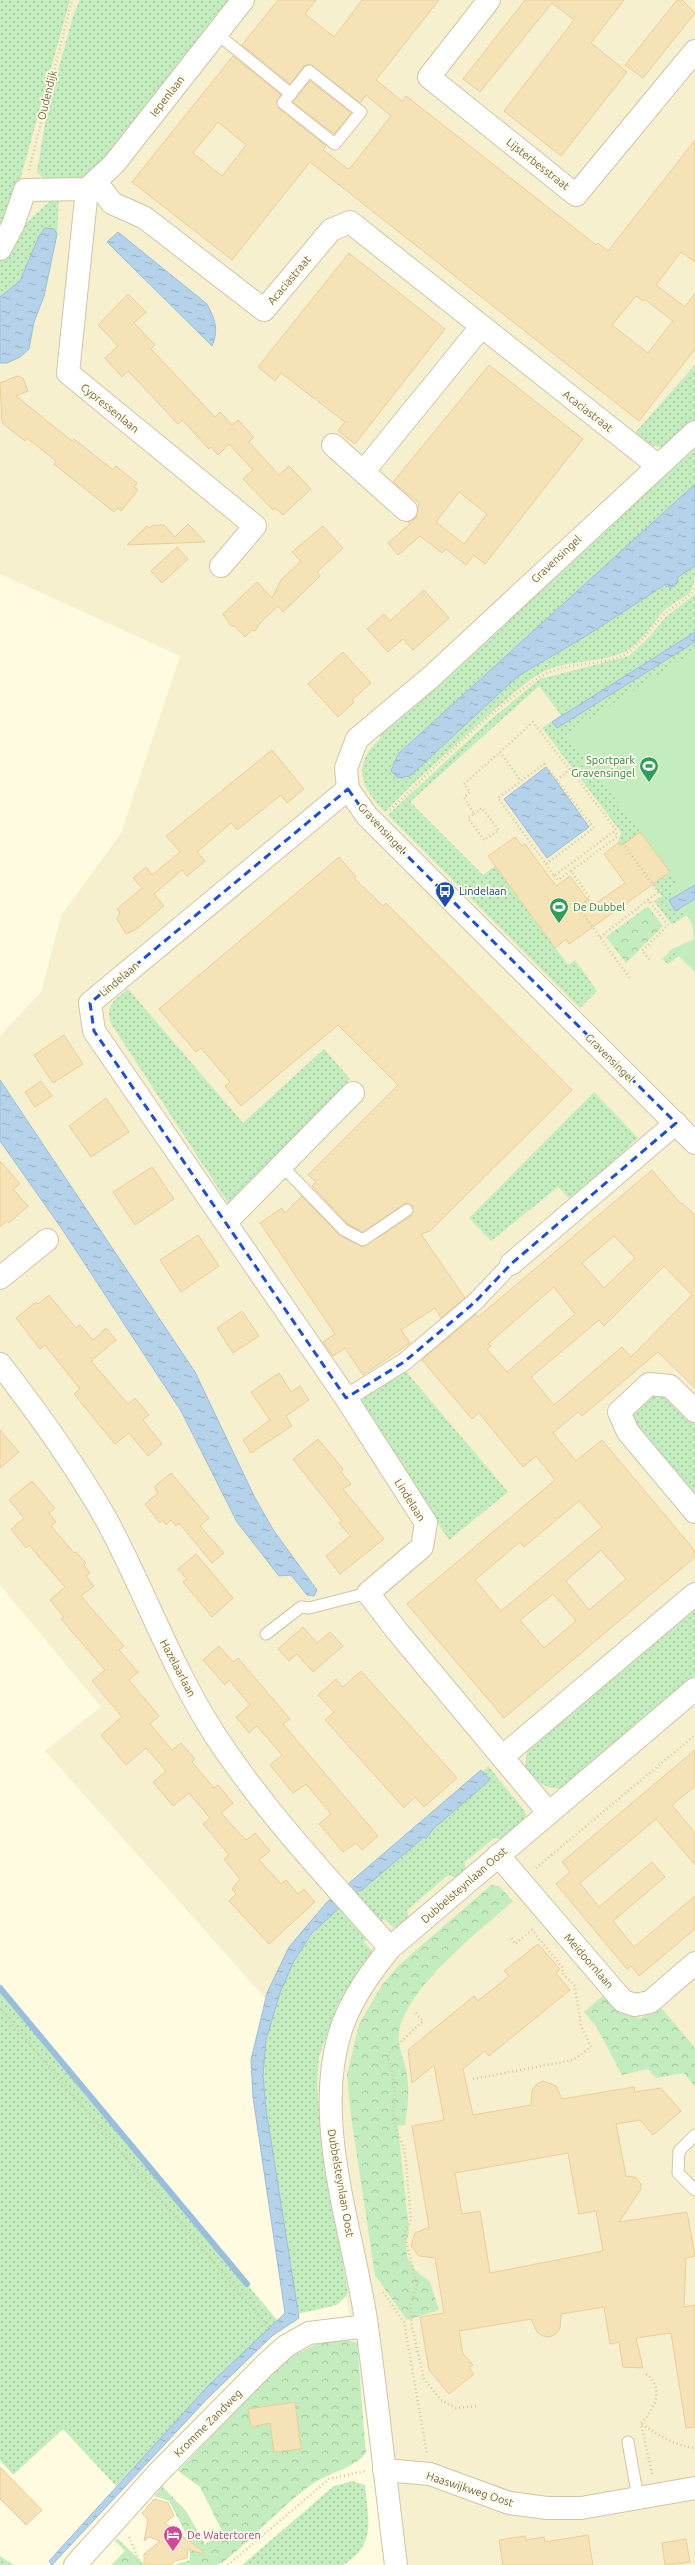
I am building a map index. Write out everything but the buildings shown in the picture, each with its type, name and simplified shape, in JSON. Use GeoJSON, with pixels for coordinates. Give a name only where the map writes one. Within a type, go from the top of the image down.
{"type":"FeatureCollection","features":[{"type":"Feature","properties":{"kind":"street","name":"Iepenlaan"},"geometry":{"type":"LineString","coordinates":[[92,186],[114,164],[243,0]]}},
{"type":"Feature","properties":{"kind":"street","name":"Lijsterbesstraat"},"geometry":{"type":"LineString","coordinates":[[488,0],[428,77],[576,195],[695,51]]}},
{"type":"Feature","properties":{"kind":"street"},"geometry":{"type":"LineString","coordinates":[[0,249],[13,225],[25,190],[92,186]]}},
{"type":"Feature","properties":{"kind":"street","name":"Acaciastraat"},"geometry":{"type":"LineString","coordinates":[[92,186],[112,203],[144,218],[264,310],[331,230],[350,222],[657,465]]}},
{"type":"Feature","properties":{"kind":"street","name":"Cypressenlaan"},"geometry":{"type":"LineString","coordinates":[[92,186],[68,373],[255,526],[221,566]]}},
{"type":"Feature","properties":{"kind":"street"},"geometry":{"type":"LineString","coordinates":[[364,471],[481,327]]}},
{"type":"Feature","properties":{"kind":"street","name":"Gravensingel"},"geometry":{"type":"LineString","coordinates":[[695,432],[657,465],[431,677],[357,739],[346,768],[348,789],[375,824],[695,1143]]}},
{"type":"Feature","properties":{"kind":"street"},"geometry":{"type":"LineString","coordinates":[[333,445],[406,510]]}},
{"type":"Feature","properties":{"kind":"street","name":"Lindelaan"},"geometry":{"type":"LineString","coordinates":[[348,789],[90,1003],[94,1031],[346,1398],[426,1523],[422,1547],[368,1593]]}},
{"type":"Feature","properties":{"kind":"street"},"geometry":{"type":"LineString","coordinates":[[226,1222],[353,1093]]}},
{"type":"Feature","properties":{"kind":"street"},"geometry":{"type":"LineString","coordinates":[[346,1398],[404,1362],[475,1302],[511,1264],[676,1123]]}},
{"type":"Feature","properties":{"kind":"street"},"geometry":{"type":"LineString","coordinates":[[0,1278],[47,1240]]}},
{"type":"Feature","properties":{"kind":"street","name":"Hazelaarlaan"},"geometry":{"type":"LineString","coordinates":[[0,1364],[62,1448],[106,1519],[154,1620],[212,1730],[248,1784],[310,1860],[390,1948]]}},
{"type":"Feature","properties":{"kind":"street"},"geometry":{"type":"LineString","coordinates":[[695,1411],[670,1386],[649,1384],[619,1412],[628,1432],[695,1512]]}},
{"type":"Feature","properties":{"kind":"street"},"geometry":{"type":"LineString","coordinates":[[368,1593],[397,1631],[548,1812]]}},
{"type":"Feature","properties":{"kind":"street"},"geometry":{"type":"LineString","coordinates":[[502,1757],[695,1594]]}},
{"type":"Feature","properties":{"kind":"street","name":"Dubbelsteynlaan Oost"},"geometry":{"type":"LineString","coordinates":[[396,2565],[367,2326],[332,2137],[330,2096],[333,2068],[343,2024],[369,1974],[390,1948],[548,1812],[695,1689]]}},
{"type":"Feature","properties":{"kind":"street","name":"Meidoornlaan"},"geometry":{"type":"LineString","coordinates":[[498,1855],[521,1880],[623,2001],[635,2005],[650,2002],[695,1963]]}},
{"type":"Feature","properties":{"kind":"street","name":"Kromme Zandweg"},"geometry":{"type":"LineString","coordinates":[[75,2565],[120,2514],[265,2365],[286,2346],[309,2333],[367,2326]]}},
{"type":"Feature","properties":{"kind":"street","name":"Haaswijkweg Oost"},"geometry":{"type":"LineString","coordinates":[[384,2470],[430,2474],[509,2503],[547,2508],[581,2508],[695,2488]]}},
{"type":"Feature","properties":{"kind":"lane"},"geometry":{"type":"LineString","coordinates":[[216,33],[291,94]]}},
{"type":"Feature","properties":{"kind":"lane"},"geometry":{"type":"LineString","coordinates":[[309,71],[361,112],[335,144],[283,103],[291,94],[309,71]]}},
{"type":"Feature","properties":{"kind":"lane"},"geometry":{"type":"LineString","coordinates":[[282,1166],[344,1230],[363,1240],[407,1210]]}},
{"type":"Feature","properties":{"kind":"lane"},"geometry":{"type":"LineString","coordinates":[[266,1634],[301,1607],[309,1608],[368,1593]]}},
{"type":"Feature","properties":{"kind":"lane"},"geometry":{"type":"LineString","coordinates":[[695,2135],[679,2150],[678,2173],[695,2190]]}},
{"type":"Feature","properties":{"kind":"lane"},"geometry":{"type":"LineString","coordinates":[[628,2442],[647,2496]]}},
{"type":"Feature","properties":{"kind":"path","name":"Oudendijk"},"geometry":{"type":"LineString","coordinates":[[25,190],[72,0]]}},
{"type":"Feature","properties":{"kind":"path"},"geometry":{"type":"LineString","coordinates":[[375,824],[482,723],[540,677],[574,666],[611,660],[627,654],[645,638],[666,613],[695,589]]}},
{"type":"Feature","properties":{"kind":"path"},"geometry":{"type":"LineString","coordinates":[[474,814],[464,797],[470,792],[464,784],[533,722],[616,830],[617,837],[558,880],[554,876],[498,798],[544,764],[594,828],[546,864]]}},
{"type":"Feature","properties":{"kind":"path"},"geometry":{"type":"LineString","coordinates":[[500,752],[521,781]]}},
{"type":"Feature","properties":{"kind":"path"},"geometry":{"type":"LineString","coordinates":[[557,780],[570,769]]}},
{"type":"Feature","properties":{"kind":"path"},"geometry":{"type":"LineString","coordinates":[[482,808],[499,830],[484,840],[468,818],[474,814],[482,808]]}},
{"type":"Feature","properties":{"kind":"path"},"geometry":{"type":"LineString","coordinates":[[554,876],[616,830]]}},
{"type":"Feature","properties":{"kind":"path"},"geometry":{"type":"LineString","coordinates":[[600,937],[658,892],[622,842]]}},
{"type":"Feature","properties":{"kind":"path"},"geometry":{"type":"LineString","coordinates":[[571,871],[590,898],[578,907],[631,980]]}},
{"type":"Feature","properties":{"kind":"path"},"geometry":{"type":"LineString","coordinates":[[648,900],[668,925],[642,951],[650,960]]}},
{"type":"Feature","properties":{"kind":"path"},"geometry":{"type":"LineString","coordinates":[[521,1880],[695,1735]]}},
{"type":"Feature","properties":{"kind":"path"},"geometry":{"type":"LineString","coordinates":[[473,2079],[573,2060],[591,2047],[581,2026],[575,1986],[562,1973],[563,1968],[532,1930],[515,1944],[510,1936]]}},
{"type":"Feature","properties":{"kind":"path"},"geometry":{"type":"LineString","coordinates":[[0,2009],[267,2325]]}},
{"type":"Feature","properties":{"kind":"path"},"geometry":{"type":"LineString","coordinates":[[416,2013],[423,2021],[388,2054],[395,2090],[393,2114],[395,2127],[404,2148],[406,2162],[411,2220],[404,2233],[418,2285],[410,2305],[412,2326],[424,2379],[432,2390],[441,2400],[456,2408],[476,2406]]}},
{"type":"Feature","properties":{"kind":"path"},"geometry":{"type":"LineString","coordinates":[[378,2285],[404,2322],[430,2474]]}},
{"type":"Feature","properties":{"kind":"path"},"geometry":{"type":"LineString","coordinates":[[646,2374],[654,2380],[658,2389],[651,2414],[642,2423],[647,2496]]}},
{"type":"Feature","properties":{"kind":"path"},"geometry":{"type":"LineString","coordinates":[[642,2423],[659,2437],[682,2446],[695,2448]]}},
{"type":"Feature","properties":{"kind":"path"},"geometry":{"type":"LineString","coordinates":[[228,2565],[329,2479],[360,2471],[384,2470]]}},
{"type":"Feature","properties":{"kind":"path"},"geometry":{"type":"LineString","coordinates":[[120,2514],[141,2565]]}},
{"type":"Feature","properties":{"kind":"highlighted area"},"geometry":{"type":"Polygon","coordinates":[[[348,789],[367,816],[676,1123],[511,1264],[475,1302],[404,1362],[346,1398],[94,1031],[90,1003],[348,789]]]}},
{"type":"Feature","properties":{"kind":"shaded area"},"geometry":{"type":"Polygon","coordinates":[[[0,0],[695,0],[695,2565],[389,2565],[306,2044],[45,1751],[101,1707],[0,1585],[0,1036],[41,992],[61,916],[121,833],[180,656],[0,574],[0,0]]]}},
{"type":"Feature","properties":{"kind":"green space"},"geometry":{"type":"Polygon","coordinates":[[[0,0],[70,0],[11,212],[0,233],[0,0]]]}},
{"type":"Feature","properties":{"kind":"green space"},"geometry":{"type":"Polygon","coordinates":[[[80,0],[233,0],[87,179],[44,179],[37,172],[48,106],[74,13],[80,0]]]}},
{"type":"Feature","properties":{"kind":"green space"},"geometry":{"type":"Polygon","coordinates":[[[59,196],[57,234],[54,229],[20,281],[0,297],[0,259],[3,252],[35,214],[59,196]]]}},
{"type":"Feature","properties":{"kind":"green space"},"geometry":{"type":"Polygon","coordinates":[[[695,365],[695,423],[669,447],[650,445],[634,434],[695,365]]]}},
{"type":"Feature","properties":{"kind":"green space"},"geometry":{"type":"Polygon","coordinates":[[[695,447],[695,484],[398,754],[391,771],[410,776],[518,676],[586,636],[660,588],[678,581],[678,577],[695,566],[695,577],[691,591],[664,611],[642,638],[626,651],[604,658],[557,666],[536,676],[491,712],[400,796],[385,812],[370,793],[362,775],[362,766],[365,757],[381,738],[378,734],[695,447]]]}},
{"type":"Feature","properties":{"kind":"green space"},"geometry":{"type":"Polygon","coordinates":[[[695,594],[695,632],[553,722],[557,728],[695,642],[695,909],[672,925],[654,901],[662,896],[653,884],[650,886],[618,843],[621,832],[542,728],[561,715],[539,686],[410,802],[483,875],[495,866],[568,965],[575,960],[597,991],[580,1008],[388,815],[489,721],[540,679],[629,656],[648,638],[666,617],[695,594]]]}},
{"type":"Feature","properties":{"kind":"green space","name":"Sportpark Gravensingel"},"geometry":{"type":"Polygon","coordinates":[[[695,651],[695,972],[672,949],[694,939],[692,924],[670,889],[679,883],[566,734],[695,651]]]}},
{"type":"Feature","properties":{"kind":"green space"},"geometry":{"type":"Polygon","coordinates":[[[648,906],[663,926],[626,963],[606,937],[648,906]]]}},
{"type":"Feature","properties":{"kind":"green space"},"geometry":{"type":"Polygon","coordinates":[[[695,942],[695,972],[679,956],[668,964],[662,959],[672,949],[695,942]]]}},
{"type":"Feature","properties":{"kind":"green space"},"geometry":{"type":"Polygon","coordinates":[[[128,989],[243,1123],[324,1049],[350,1079],[230,1206],[112,1025],[109,1013],[110,1008],[115,1000],[128,989]]]}},
{"type":"Feature","properties":{"kind":"green space"},"geometry":{"type":"Polygon","coordinates":[[[594,1092],[638,1138],[572,1201],[558,1187],[491,1241],[469,1218],[594,1092]]]}},
{"type":"Feature","properties":{"kind":"green space"},"geometry":{"type":"Polygon","coordinates":[[[403,1368],[508,1492],[449,1540],[358,1403],[403,1368]]]}},
{"type":"Feature","properties":{"kind":"green space"},"geometry":{"type":"Polygon","coordinates":[[[663,1392],[695,1421],[695,1502],[630,1428],[628,1414],[656,1393],[663,1392]]]}},
{"type":"Feature","properties":{"kind":"green space"},"geometry":{"type":"Polygon","coordinates":[[[695,1608],[695,1675],[562,1788],[545,1786],[525,1768],[527,1750],[695,1608]]]}},
{"type":"Feature","properties":{"kind":"green space"},"geometry":{"type":"Polygon","coordinates":[[[488,1766],[524,1810],[527,1819],[502,1839],[494,1838],[465,1862],[465,1869],[457,1878],[448,1875],[407,1910],[409,1918],[396,1930],[384,1919],[380,1924],[354,1895],[425,1837],[427,1839],[433,1829],[490,1780],[482,1772],[488,1766]]]}},
{"type":"Feature","properties":{"kind":"green space"},"geometry":{"type":"Polygon","coordinates":[[[491,1885],[499,1886],[513,1901],[442,1965],[425,1984],[411,2004],[401,2023],[399,2041],[408,2082],[408,2095],[405,2125],[398,2126],[409,2232],[406,2243],[407,2257],[415,2270],[430,2282],[439,2310],[407,2320],[375,2275],[351,2117],[347,2075],[359,2024],[382,1985],[399,1965],[491,1885]]]}},
{"type":"Feature","properties":{"kind":"green space"},"geometry":{"type":"Polygon","coordinates":[[[340,1907],[369,1936],[364,1942],[374,1952],[338,2003],[319,2057],[317,2082],[320,2126],[348,2294],[337,2305],[298,2314],[266,2109],[263,2080],[264,2058],[276,2002],[291,1966],[314,1931],[340,1907]]]}},
{"type":"Feature","properties":{"kind":"green space"},"geometry":{"type":"Polygon","coordinates":[[[0,1989],[277,2320],[116,2486],[63,2429],[13,2475],[0,2460],[0,1989]]]}},
{"type":"Feature","properties":{"kind":"green space"},"geometry":{"type":"Polygon","coordinates":[[[605,1994],[634,2017],[641,2018],[658,2004],[695,2048],[695,2087],[684,2073],[656,2078],[648,2069],[622,2075],[596,2026],[584,2012],[605,1994]]]}},
{"type":"Feature","properties":{"kind":"green space"},"geometry":{"type":"Polygon","coordinates":[[[342,2338],[357,2343],[366,2453],[354,2463],[311,2485],[277,2513],[245,2544],[222,2563],[216,2565],[174,2565],[190,2560],[189,2539],[169,2501],[155,2496],[162,2486],[186,2511],[205,2544],[223,2533],[200,2487],[178,2471],[283,2361],[322,2341],[342,2338]]]}},
{"type":"Feature","properties":{"kind":"green space"},"geometry":{"type":"Polygon","coordinates":[[[352,2481],[365,2485],[368,2509],[368,2530],[366,2540],[354,2557],[343,2565],[242,2565],[334,2486],[352,2481]]]}},
{"type":"Feature","properties":{"kind":"green space"},"geometry":{"type":"Polygon","coordinates":[[[117,2538],[146,2565],[111,2565],[125,2551],[115,2541],[117,2538]]]}},
{"type":"Feature","properties":{"kind":"green space"},"geometry":{"type":"Polygon","coordinates":[[[0,2556],[14,2565],[0,2565],[0,2556]]]}},
{"type":"Feature","properties":{"kind":"water"},"geometry":{"type":"Polygon","coordinates":[[[45,228],[54,229],[57,234],[44,296],[34,322],[29,349],[20,357],[7,363],[0,363],[0,297],[20,281],[39,236],[45,228]]]}},
{"type":"Feature","properties":{"kind":"water"},"geometry":{"type":"Polygon","coordinates":[[[118,232],[207,304],[216,330],[212,346],[107,242],[118,232]]]}},
{"type":"Feature","properties":{"kind":"water"},"geometry":{"type":"Polygon","coordinates":[[[695,484],[695,566],[678,577],[677,583],[670,589],[667,584],[660,588],[586,636],[518,676],[410,776],[398,778],[391,771],[398,754],[695,484]]]}},
{"type":"Feature","properties":{"kind":"water"},"geometry":{"type":"Polygon","coordinates":[[[695,632],[695,642],[557,728],[552,722],[695,632]]]}},
{"type":"Feature","properties":{"kind":"water"},"geometry":{"type":"Polygon","coordinates":[[[546,767],[589,827],[547,858],[504,799],[546,767]]]}},
{"type":"Feature","properties":{"kind":"water"},"geometry":{"type":"Polygon","coordinates":[[[695,885],[695,899],[675,911],[669,900],[695,885]]]}},
{"type":"Feature","properties":{"kind":"water"},"geometry":{"type":"Polygon","coordinates":[[[0,1080],[195,1372],[255,1498],[274,1531],[317,1590],[314,1596],[307,1595],[291,1575],[279,1576],[237,1522],[181,1411],[62,1229],[0,1141],[0,1080]]]}},
{"type":"Feature","properties":{"kind":"water"},"geometry":{"type":"Polygon","coordinates":[[[481,1770],[490,1780],[433,1829],[426,1839],[424,1837],[362,1890],[358,1891],[311,1934],[293,1963],[280,1993],[266,2040],[263,2076],[266,2109],[299,2318],[272,2336],[207,2399],[52,2565],[49,2561],[208,2386],[285,2313],[253,2097],[251,2060],[267,1993],[289,1947],[327,1902],[481,1770]]]}},
{"type":"Feature","properties":{"kind":"waterway"},"geometry":{"type":"LineString","coordinates":[[0,1988],[247,2284]]}},
{"type":"Feature","properties":{"kind":"place","name":"Sportpark Gravensingel"},"geometry":{"type":"Point","coordinates":[649,783]}},
{"type":"Feature","properties":{"kind":"place","name":"Lindelaan"},"geometry":{"type":"Point","coordinates":[445,908]}},
{"type":"Feature","properties":{"kind":"place","name":"De Dubbel"},"geometry":{"type":"Point","coordinates":[559,924]}},
{"type":"Feature","properties":{"kind":"place","name":"De Watertoren"},"geometry":{"type":"Point","coordinates":[173,2552]}}]}
